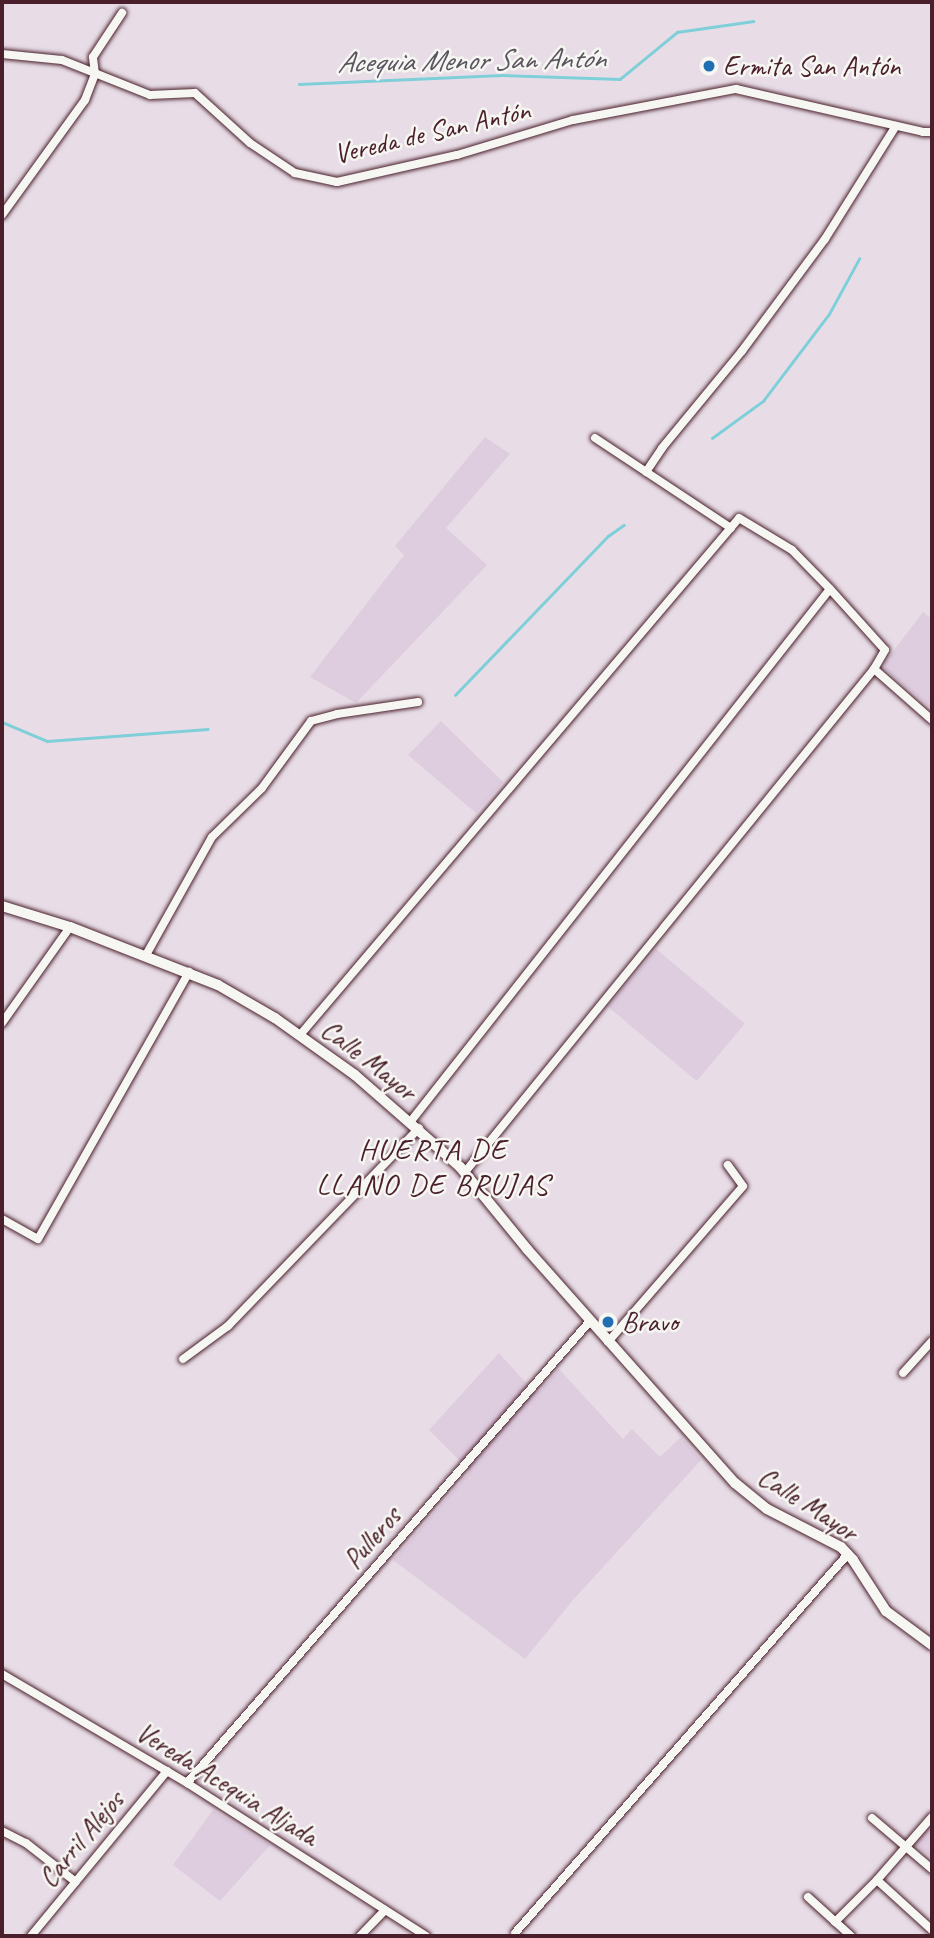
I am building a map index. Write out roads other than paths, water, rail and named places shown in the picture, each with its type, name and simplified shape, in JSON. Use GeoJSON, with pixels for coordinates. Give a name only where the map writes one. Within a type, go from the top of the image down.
{"type":"FeatureCollection","features":[{"type":"Feature","properties":{"kind":"main road","name":"Calle Mayor"},"geometry":{"type":"LineString","coordinates":[[2,906],[70,927],[189,972],[234,993],[300,1035],[415,1125],[465,1172],[608,1342],[744,1492],[767,1509],[832,1541],[848,1554],[886,1611],[932,1645]]}},
{"type":"Feature","properties":{"kind":"street"},"geometry":{"type":"LineString","coordinates":[[2,215],[85,100],[95,74],[93,57],[122,13]]}},
{"type":"Feature","properties":{"kind":"street","name":"Vereda de San Antón"},"geometry":{"type":"LineString","coordinates":[[2,54],[62,60],[150,95],[195,93],[250,143],[295,173],[337,181],[457,155],[573,120],[736,89],[932,132]]}},
{"type":"Feature","properties":{"kind":"street"},"geometry":{"type":"LineString","coordinates":[[646,472],[662,448],[743,351],[825,239],[896,126]]}},
{"type":"Feature","properties":{"kind":"street"},"geometry":{"type":"LineString","coordinates":[[595,438],[731,528]]}},
{"type":"Feature","properties":{"kind":"street"},"geometry":{"type":"LineString","coordinates":[[300,1035],[739,518],[792,550],[885,650],[873,669],[465,1172]]}},
{"type":"Feature","properties":{"kind":"street"},"geometry":{"type":"LineString","coordinates":[[183,1359],[228,1326],[415,1125],[830,589]]}},
{"type":"Feature","properties":{"kind":"street"},"geometry":{"type":"LineString","coordinates":[[873,669],[932,720]]}},
{"type":"Feature","properties":{"kind":"street"},"geometry":{"type":"LineString","coordinates":[[146,956],[212,836],[262,788],[311,721],[337,714],[418,702]]}},
{"type":"Feature","properties":{"kind":"street"},"geometry":{"type":"LineString","coordinates":[[2,1023],[70,927]]}},
{"type":"Feature","properties":{"kind":"street"},"geometry":{"type":"LineString","coordinates":[[2,1219],[38,1239],[189,972]]}},
{"type":"Feature","properties":{"kind":"street"},"geometry":{"type":"LineString","coordinates":[[608,1342],[743,1186],[728,1165]]}},
{"type":"Feature","properties":{"kind":"street","name":"Pulleros"},"geometry":{"type":"LineString","coordinates":[[187,1783],[590,1321]]}},
{"type":"Feature","properties":{"kind":"street"},"geometry":{"type":"LineString","coordinates":[[903,1373],[932,1341]]}},
{"type":"Feature","properties":{"kind":"street"},"geometry":{"type":"LineString","coordinates":[[514,1933],[848,1554]]}},
{"type":"Feature","properties":{"kind":"street","name":"Vereda Acequia Aljada"},"geometry":{"type":"LineString","coordinates":[[2,1674],[187,1783],[426,1936]]}},
{"type":"Feature","properties":{"kind":"street","name":"Carril Alejos"},"geometry":{"type":"LineString","coordinates":[[31,1936],[167,1771]]}},
{"type":"Feature","properties":{"kind":"street"},"geometry":{"type":"LineString","coordinates":[[835,1922],[877,1881],[932,1817]]}},
{"type":"Feature","properties":{"kind":"street"},"geometry":{"type":"LineString","coordinates":[[872,1818],[932,1869]]}},
{"type":"Feature","properties":{"kind":"street"},"geometry":{"type":"LineString","coordinates":[[2,1830],[26,1843],[76,1882]]}},
{"type":"Feature","properties":{"kind":"street"},"geometry":{"type":"LineString","coordinates":[[877,1881],[932,1930]]}},
{"type":"Feature","properties":{"kind":"street"},"geometry":{"type":"LineString","coordinates":[[808,1897],[851,1936]]}},
{"type":"Feature","properties":{"kind":"street"},"geometry":{"type":"LineString","coordinates":[[360,1936],[385,1910]]}},
{"type":"Feature","properties":{"kind":"waterway","name":"Acequia Menor San Antón"},"geometry":{"type":"LineString","coordinates":[[299,84],[502,75],[620,79],[677,32],[753,21]]}},
{"type":"Feature","properties":{"kind":"waterway"},"geometry":{"type":"LineString","coordinates":[[712,438],[763,401],[829,314],[859,259]]}},
{"type":"Feature","properties":{"kind":"waterway"},"geometry":{"type":"LineString","coordinates":[[455,695],[608,536],[624,525]]}},
{"type":"Feature","properties":{"kind":"waterway"},"geometry":{"type":"LineString","coordinates":[[2,722],[47,741],[208,729]]}},
{"type":"Feature","properties":{"kind":"place","name":"Ermita San Antón"},"geometry":{"type":"Point","coordinates":[709,66]}},
{"type":"Feature","properties":{"kind":"place","name":"Bravo"},"geometry":{"type":"Point","coordinates":[608,1322]}},
{"type":"Feature","properties":{"kind":"district","name":"HUERTA DE LLANO DE BRUJAS"},"geometry":{"type":"Point","coordinates":[433,1166]}}]}
